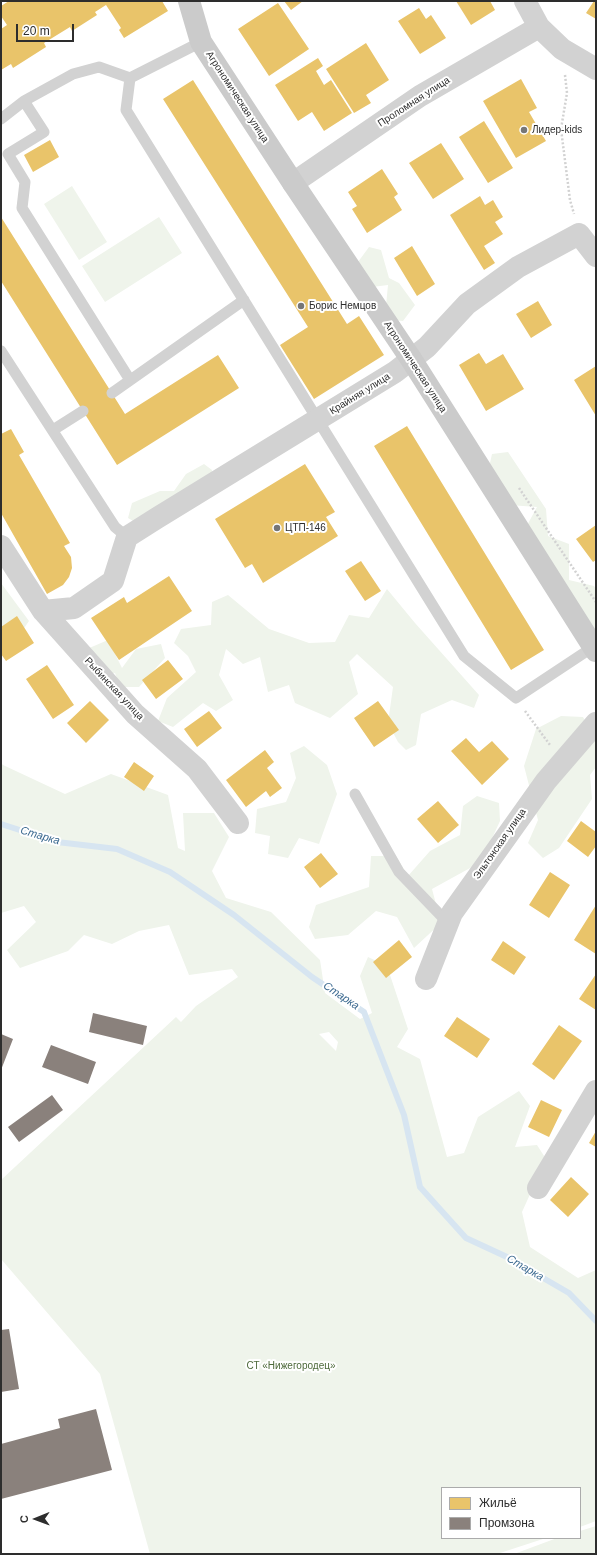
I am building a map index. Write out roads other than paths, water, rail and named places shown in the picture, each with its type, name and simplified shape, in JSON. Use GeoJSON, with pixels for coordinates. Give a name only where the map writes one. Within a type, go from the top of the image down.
{"type":"FeatureCollection","features":[{"type":"Feature","properties":{"kind":"street","name":"Агрономическая улица"},"geometry":{"type":"LineString","coordinates":[[189,1],[201,42],[411,359],[594,649]]}},
{"type":"Feature","properties":{"kind":"street"},"geometry":{"type":"LineString","coordinates":[[525,1],[539,27],[562,49],[596,69]]}},
{"type":"Feature","properties":{"kind":"street","name":"Проломная улица"},"geometry":{"type":"LineString","coordinates":[[293,183],[420,96],[539,27]]}},
{"type":"Feature","properties":{"kind":"street","name":"Крайняя улица"},"geometry":{"type":"LineString","coordinates":[[127,537],[395,372],[427,347],[467,304],[518,267],[579,234],[596,256]]}},
{"type":"Feature","properties":{"kind":"street"},"geometry":{"type":"LineString","coordinates":[[43,611],[74,608],[113,581],[127,537]]}},
{"type":"Feature","properties":{"kind":"street","name":"Рыбинская улица"},"geometry":{"type":"LineString","coordinates":[[1,546],[43,611],[135,714],[197,769],[238,823]]}},
{"type":"Feature","properties":{"kind":"street","name":"Эльтонская улица"},"geometry":{"type":"LineString","coordinates":[[426,979],[452,913],[546,781],[596,723]]}},
{"type":"Feature","properties":{"kind":"street"},"geometry":{"type":"LineString","coordinates":[[538,1188],[596,1091]]}},
{"type":"Feature","properties":{"kind":"lane"},"geometry":{"type":"LineString","coordinates":[[1,119],[24,101],[73,74],[99,67],[130,78],[201,42]]}},
{"type":"Feature","properties":{"kind":"lane"},"geometry":{"type":"LineString","coordinates":[[130,78],[126,110],[319,419],[464,656],[516,698],[594,649]]}},
{"type":"Feature","properties":{"kind":"lane"},"geometry":{"type":"LineString","coordinates":[[24,101],[44,132],[8,154],[25,182],[22,208],[130,380]]}},
{"type":"Feature","properties":{"kind":"lane"},"geometry":{"type":"LineString","coordinates":[[112,393],[244,300]]}},
{"type":"Feature","properties":{"kind":"lane"},"geometry":{"type":"LineString","coordinates":[[1,351],[115,527],[127,537]]}},
{"type":"Feature","properties":{"kind":"lane"},"geometry":{"type":"LineString","coordinates":[[53,430],[83,412]]}},
{"type":"Feature","properties":{"kind":"lane"},"geometry":{"type":"LineString","coordinates":[[355,794],[400,872],[448,923]]}},
{"type":"Feature","properties":{"kind":"waterway","name":"Старка"},"geometry":{"type":"LineString","coordinates":[[1,824],[57,842],[117,849],[170,872],[234,915],[312,977],[364,1012],[404,1115],[420,1187],[466,1238],[507,1257],[569,1293],[596,1321]]}},
{"type":"Feature","properties":{"kind":"place","name":"Лидер-kids"},"geometry":{"type":"Point","coordinates":[524,130]}},
{"type":"Feature","properties":{"kind":"place","name":"Борис Немцов"},"geometry":{"type":"Point","coordinates":[301,306]}},
{"type":"Feature","properties":{"kind":"place","name":"ЦТП-146"},"geometry":{"type":"Point","coordinates":[277,528]}},
{"type":"Feature","properties":{"kind":"park label","name":"СТ «Нижегородец»"},"geometry":{"type":"Point","coordinates":[291,1366]}}]}
